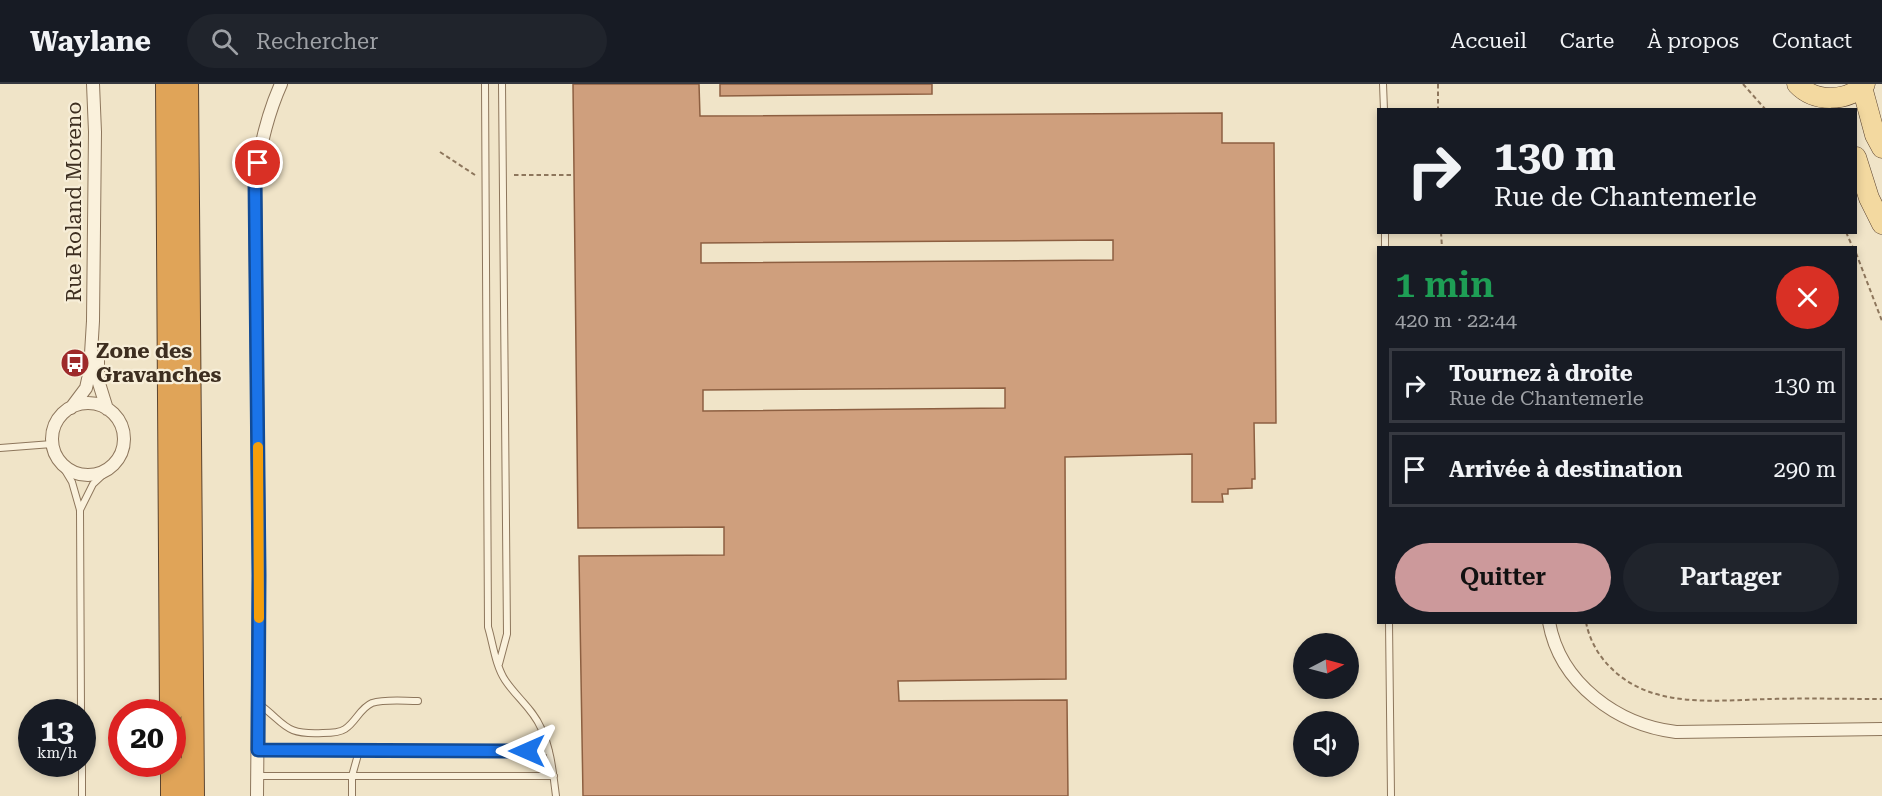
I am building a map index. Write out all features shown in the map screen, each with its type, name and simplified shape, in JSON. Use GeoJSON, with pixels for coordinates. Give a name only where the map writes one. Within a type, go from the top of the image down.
{"type":"FeatureCollection","features":[{"type":"Feature","properties":{"kind":"highway"},"geometry":{"type":"LineString","coordinates":[[167,84],[171,699]]}},
{"type":"Feature","properties":{"kind":"highway"},"geometry":{"type":"LineString","coordinates":[[187,84],[193,796]]}},
{"type":"Feature","properties":{"kind":"highway"},"geometry":{"type":"LineString","coordinates":[[172,777],[172,796]]}},
{"type":"Feature","properties":{"kind":"main road"},"geometry":{"type":"LineString","coordinates":[[1797,84],[1814,95],[1827,108]]}},
{"type":"Feature","properties":{"kind":"main road"},"geometry":{"type":"LineString","coordinates":[[1814,95],[1839,98],[1864,86],[1875,135],[1882,148]]}},
{"type":"Feature","properties":{"kind":"main road"},"geometry":{"type":"LineString","coordinates":[[1857,160],[1869,198],[1882,224]]}},
{"type":"Feature","properties":{"kind":"street","name":"Rue Roland Moreno"},"geometry":{"type":"LineString","coordinates":[[93,84],[95,132],[93,321]]}},
{"type":"Feature","properties":{"kind":"street"},"geometry":{"type":"LineString","coordinates":[[257,796],[259,704],[255,180],[260,146],[269,111],[281,84]]}},
{"type":"Feature","properties":{"kind":"street"},"geometry":{"type":"LineString","coordinates":[[93,321],[98,380],[107,409],[121,424],[124,434],[122,453],[109,469],[89,476],[78,474],[60,462],[52,444],[56,425],[86,388],[89,380],[93,321]]}},
{"type":"Feature","properties":{"kind":"street"},"geometry":{"type":"LineString","coordinates":[[71,408],[89,404],[107,409]]}},
{"type":"Feature","properties":{"kind":"street"},"geometry":{"type":"LineString","coordinates":[[1550,624],[1564,662],[1587,691],[1617,714],[1646,726],[1676,732],[1882,729]]}},
{"type":"Feature","properties":{"kind":"lane"},"geometry":{"type":"LineString","coordinates":[[485,84],[488,627],[504,680],[519,695],[541,727],[549,751],[556,796]]}},
{"type":"Feature","properties":{"kind":"lane"},"geometry":{"type":"LineString","coordinates":[[498,666],[507,634],[502,84]]}},
{"type":"Feature","properties":{"kind":"lane"},"geometry":{"type":"LineString","coordinates":[[1383,84],[1384,108]]}},
{"type":"Feature","properties":{"kind":"lane"},"geometry":{"type":"LineString","coordinates":[[0,448],[52,444]]}},
{"type":"Feature","properties":{"kind":"lane"},"geometry":{"type":"LineString","coordinates":[[60,462],[72,482],[80,510],[81,699]]}},
{"type":"Feature","properties":{"kind":"lane"},"geometry":{"type":"LineString","coordinates":[[80,510],[93,484],[109,469]]}},
{"type":"Feature","properties":{"kind":"lane"},"geometry":{"type":"LineString","coordinates":[[1389,624],[1391,796]]}},
{"type":"Feature","properties":{"kind":"lane"},"geometry":{"type":"LineString","coordinates":[[259,704],[279,723],[290,730],[305,734],[334,733],[344,730],[369,704],[418,701]]}},
{"type":"Feature","properties":{"kind":"lane"},"geometry":{"type":"LineString","coordinates":[[258,750],[549,751]]}},
{"type":"Feature","properties":{"kind":"lane"},"geometry":{"type":"LineString","coordinates":[[352,796],[352,776],[359,751]]}},
{"type":"Feature","properties":{"kind":"lane"},"geometry":{"type":"LineString","coordinates":[[257,776],[554,776]]}},
{"type":"Feature","properties":{"kind":"lane"},"geometry":{"type":"LineString","coordinates":[[82,777],[82,796]]}},
{"type":"Feature","properties":{"kind":"path"},"geometry":{"type":"LineString","coordinates":[[1438,84],[1438,108]]}},
{"type":"Feature","properties":{"kind":"path"},"geometry":{"type":"LineString","coordinates":[[1743,84],[1764,108]]}},
{"type":"Feature","properties":{"kind":"path"},"geometry":{"type":"LineString","coordinates":[[1857,256],[1882,321]]}},
{"type":"Feature","properties":{"kind":"path"},"geometry":{"type":"LineString","coordinates":[[1587,624],[1594,646],[1605,662],[1619,676],[1651,694],[1687,700],[1715,701],[1882,699]]}},
{"type":"Feature","properties":{"kind":"building"},"geometry":{"type":"Polygon","coordinates":[[[573,84],[699,84],[700,116],[1222,113],[1222,143],[1274,143],[1276,423],[1254,423],[1255,479],[1252,479],[1252,488],[1228,489],[1228,494],[1222,494],[1223,502],[1192,502],[1192,454],[1065,457],[1066,679],[898,681],[899,701],[1067,700],[1068,796],[583,796],[579,556],[724,555],[724,527],[578,528],[573,84]],[[1113,240],[701,243],[701,263],[1113,260],[1113,240]],[[1005,388],[703,390],[703,411],[1005,408],[1005,388]]]}},
{"type":"Feature","properties":{"kind":"building"},"geometry":{"type":"Polygon","coordinates":[[[720,84],[932,84],[932,94],[720,96],[720,84]]]}},
{"type":"Feature","properties":{"kind":"slow traffic"},"geometry":{"type":"LineString","coordinates":[[258,447],[259,618]]}},
{"type":"Feature","properties":{"kind":"place","name":"Zone des Gravanches"},"geometry":{"type":"Point","coordinates":[75,363]}},
{"type":"Feature","properties":{"kind":"route"},"geometry":{"type":"LineString","coordinates":[[258,163],[255,180],[259,575],[258,750],[527,751]]}}]}
